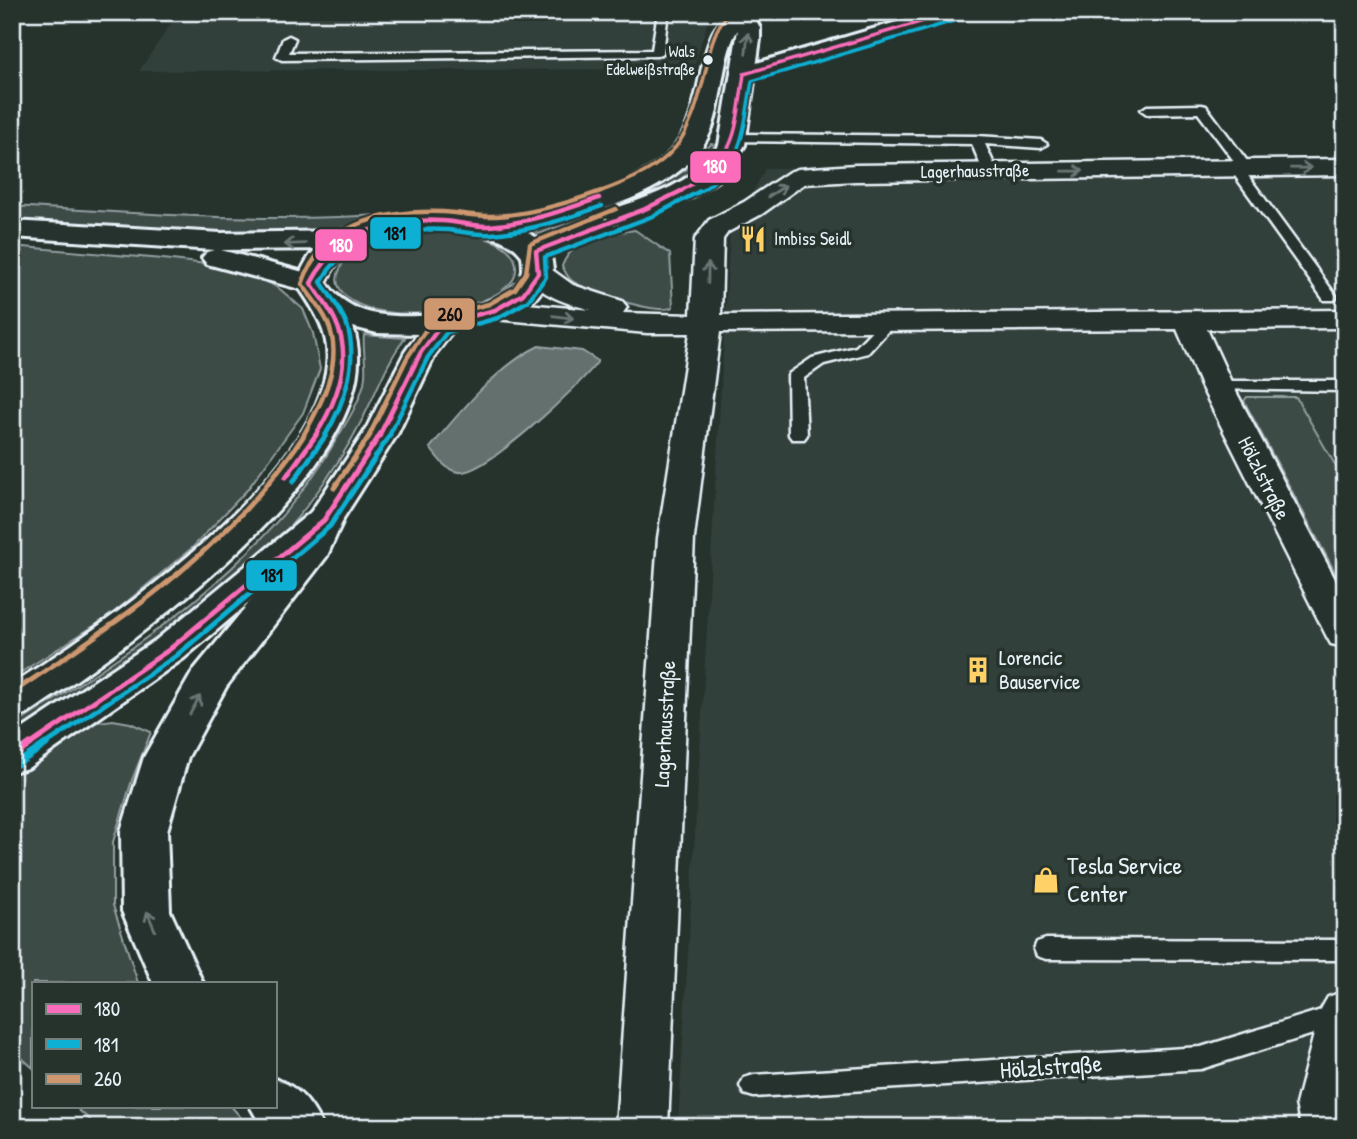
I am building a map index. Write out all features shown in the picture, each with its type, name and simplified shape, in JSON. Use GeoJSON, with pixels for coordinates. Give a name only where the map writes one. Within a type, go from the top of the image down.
{"type":"FeatureCollection","features":[{"type":"Feature","properties":{"kind":"main road"},"geometry":{"type":"LineString","coordinates":[[744,74],[955,12]]}},
{"type":"Feature","properties":{"kind":"main road"},"geometry":{"type":"LineString","coordinates":[[12,241],[225,259],[320,295],[357,318],[394,325],[442,324],[495,310],[523,294],[537,262],[692,187],[720,165],[733,138],[744,74],[749,28],[741,14],[724,33],[693,141],[667,168],[615,192],[555,213],[529,220],[485,226]]}},
{"type":"Feature","properties":{"kind":"main road"},"geometry":{"type":"LineString","coordinates":[[12,229],[242,244],[294,244],[347,240],[383,228],[412,223],[450,222],[485,226],[519,238],[537,262]]}},
{"type":"Feature","properties":{"kind":"main road"},"geometry":{"type":"LineString","coordinates":[[12,704],[122,631],[204,566],[256,514],[299,462],[323,422],[342,374],[344,352],[320,295],[319,261],[347,240]]}},
{"type":"Feature","properties":{"kind":"main road"},"geometry":{"type":"LineString","coordinates":[[178,982],[146,911],[144,831],[166,757],[208,681],[308,556],[324,520],[381,433],[421,352],[442,324]]}},
{"type":"Feature","properties":{"kind":"main road"},"geometry":{"type":"LineString","coordinates":[[12,757],[170,649],[324,520]]}},
{"type":"Feature","properties":{"kind":"main road"},"geometry":{"type":"LineString","coordinates":[[276,1103],[295,1127]]}},
{"type":"Feature","properties":{"kind":"street","name":"Lagerhausstraße"},"geometry":{"type":"LineString","coordinates":[[642,1127],[677,538],[706,323],[709,239],[718,226],[753,208],[798,177],[855,173],[1345,167]]}},
{"type":"Feature","properties":{"kind":"street"},"geometry":{"type":"LineString","coordinates":[[537,262],[547,283],[570,294],[616,308],[706,323]]}},
{"type":"Feature","properties":{"kind":"street"},"geometry":{"type":"LineString","coordinates":[[495,310],[647,324],[1188,320],[1337,308]]}},
{"type":"Feature","properties":{"kind":"street","name":"Hölzlstraße"},"geometry":{"type":"LineString","coordinates":[[1188,320],[1217,386],[1345,635]]}},
{"type":"Feature","properties":{"kind":"street","name":"Hölzlstraße"},"geometry":{"type":"LineString","coordinates":[[1327,1127],[1322,1104],[1344,1013]]}},
{"type":"Feature","properties":{"kind":"lane"},"geometry":{"type":"LineString","coordinates":[[289,40],[282,57],[657,53],[663,12]]}},
{"type":"Feature","properties":{"kind":"lane"},"geometry":{"type":"LineString","coordinates":[[1147,110],[1202,109],[1337,308]]}},
{"type":"Feature","properties":{"kind":"lane"},"geometry":{"type":"LineString","coordinates":[[733,138],[977,140],[1041,144]]}},
{"type":"Feature","properties":{"kind":"lane"},"geometry":{"type":"LineString","coordinates":[[977,140],[990,171]]}},
{"type":"Feature","properties":{"kind":"lane"},"geometry":{"type":"LineString","coordinates":[[797,436],[796,376],[818,361],[862,350],[888,321]]}},
{"type":"Feature","properties":{"kind":"lane"},"geometry":{"type":"LineString","coordinates":[[1217,386],[1345,386]]}},
{"type":"Feature","properties":{"kind":"lane"},"geometry":{"type":"LineString","coordinates":[[1046,949],[1345,950]]}},
{"type":"Feature","properties":{"kind":"lane","name":"Hölzlstraße"},"geometry":{"type":"LineString","coordinates":[[754,1086],[1201,1058],[1344,1013]]}},
{"type":"Feature","properties":{"kind":"shaded area"},"geometry":{"type":"Polygon","coordinates":[[[179,12],[711,12],[693,69],[139,71],[179,12]]]}},
{"type":"Feature","properties":{"kind":"shaded area"},"geometry":{"type":"Polygon","coordinates":[[[711,144],[715,145],[702,162],[684,177],[662,189],[539,234],[534,231],[656,188],[695,164],[711,144]]]}},
{"type":"Feature","properties":{"kind":"shaded area"},"geometry":{"type":"Polygon","coordinates":[[[1345,161],[1345,1127],[678,1127],[730,233],[766,168],[1345,161]]]}},
{"type":"Feature","properties":{"kind":"shaded area"},"geometry":{"type":"Polygon","coordinates":[[[12,206],[249,218],[391,214],[329,232],[294,237],[12,225],[12,206]]]}},
{"type":"Feature","properties":{"kind":"shaded area"},"geometry":{"type":"Polygon","coordinates":[[[635,230],[670,254],[673,307],[653,308],[605,296],[571,280],[562,266],[567,256],[583,243],[602,236],[635,230]]]}},
{"type":"Feature","properties":{"kind":"shaded area"},"geometry":{"type":"Polygon","coordinates":[[[429,231],[466,234],[494,241],[505,247],[513,255],[516,266],[513,279],[508,286],[490,297],[470,305],[421,313],[395,313],[372,309],[353,301],[340,289],[337,282],[339,271],[355,250],[378,240],[429,231]]]}},
{"type":"Feature","properties":{"kind":"shaded area"},"geometry":{"type":"Polygon","coordinates":[[[12,246],[224,266],[256,275],[281,290],[303,309],[313,333],[320,369],[303,413],[247,490],[193,547],[111,615],[12,678],[12,246]]]}},
{"type":"Feature","properties":{"kind":"shaded area"},"geometry":{"type":"Polygon","coordinates":[[[364,335],[405,338],[392,357],[358,428],[339,460],[283,535],[249,569],[173,632],[12,743],[12,727],[149,636],[234,566],[272,528],[306,486],[356,405],[365,377],[364,335]]]}},
{"type":"Feature","properties":{"kind":"shaded area"},"geometry":{"type":"Polygon","coordinates":[[[539,346],[582,351],[598,361],[573,389],[532,427],[489,460],[459,472],[446,466],[430,448],[494,377],[539,346]]]}},
{"type":"Feature","properties":{"kind":"shaded area"},"geometry":{"type":"Polygon","coordinates":[[[1247,397],[1296,397],[1345,482],[1345,591],[1244,401],[1247,397]]]}},
{"type":"Feature","properties":{"kind":"shaded area"},"geometry":{"type":"Polygon","coordinates":[[[113,720],[130,723],[151,732],[132,780],[113,842],[113,905],[138,982],[32,982],[32,1067],[12,1049],[12,771],[84,724],[113,720]]]}},
{"type":"Feature","properties":{"kind":"shaded area"},"geometry":{"type":"Polygon","coordinates":[[[76,1108],[233,1108],[249,1127],[98,1127],[76,1108]]]}},
{"type":"Feature","properties":{"kind":"transit line","name":"260"},"geometry":{"type":"LineString","coordinates":[[12,693],[111,627],[177,576],[238,520],[296,449],[320,407],[334,361],[327,321],[302,284],[309,264],[321,247],[337,234],[378,218],[421,212],[488,216],[525,212],[587,196],[646,170],[664,159],[684,138],[696,112],[715,32],[730,12]]}},
{"type":"Feature","properties":{"kind":"transit line","name":"180"},"geometry":{"type":"LineString","coordinates":[[12,757],[170,649],[324,520],[381,433],[421,352],[442,324],[495,310],[523,294],[538,273],[536,251],[675,195],[701,179],[720,162],[735,136],[744,74],[954,12]]}},
{"type":"Feature","properties":{"kind":"transit line","name":"181"},"geometry":{"type":"LineString","coordinates":[[17,764],[176,656],[330,526],[388,438],[428,357],[447,332],[498,318],[528,301],[546,277],[545,257],[653,216],[705,188],[725,171],[742,143],[752,81],[957,20]]}},
{"type":"Feature","properties":{"kind":"transit line","name":"180"},"geometry":{"type":"LineString","coordinates":[[286,477],[321,427],[338,389],[343,349],[339,329],[311,283],[320,265],[333,251],[348,240],[383,226],[423,221],[484,226],[504,224],[545,215],[599,198]]}},
{"type":"Feature","properties":{"kind":"transit line","name":"181"},"geometry":{"type":"LineString","coordinates":[[293,482],[329,430],[338,411],[350,371],[351,350],[346,322],[321,282],[329,267],[341,255],[355,246],[388,234],[423,230],[493,234],[549,224],[602,206]]}},
{"type":"Feature","properties":{"kind":"transit line","name":"260"},"geometry":{"type":"LineString","coordinates":[[334,488],[373,429],[407,358],[433,321],[503,297],[524,279],[530,244],[616,209]]}},
{"type":"Feature","properties":{"kind":"place","name":"Wals Edelweißstraße"},"geometry":{"type":"Point","coordinates":[708,60]}},
{"type":"Feature","properties":{"kind":"place","name":"Imbiss Seidl"},"geometry":{"type":"Point","coordinates":[753,239]}},
{"type":"Feature","properties":{"kind":"place","name":"Lorencic Bauservice"},"geometry":{"type":"Point","coordinates":[978,670]}},
{"type":"Feature","properties":{"kind":"place","name":"Tesla Service Center"},"geometry":{"type":"Point","coordinates":[1046,880]}}]}
